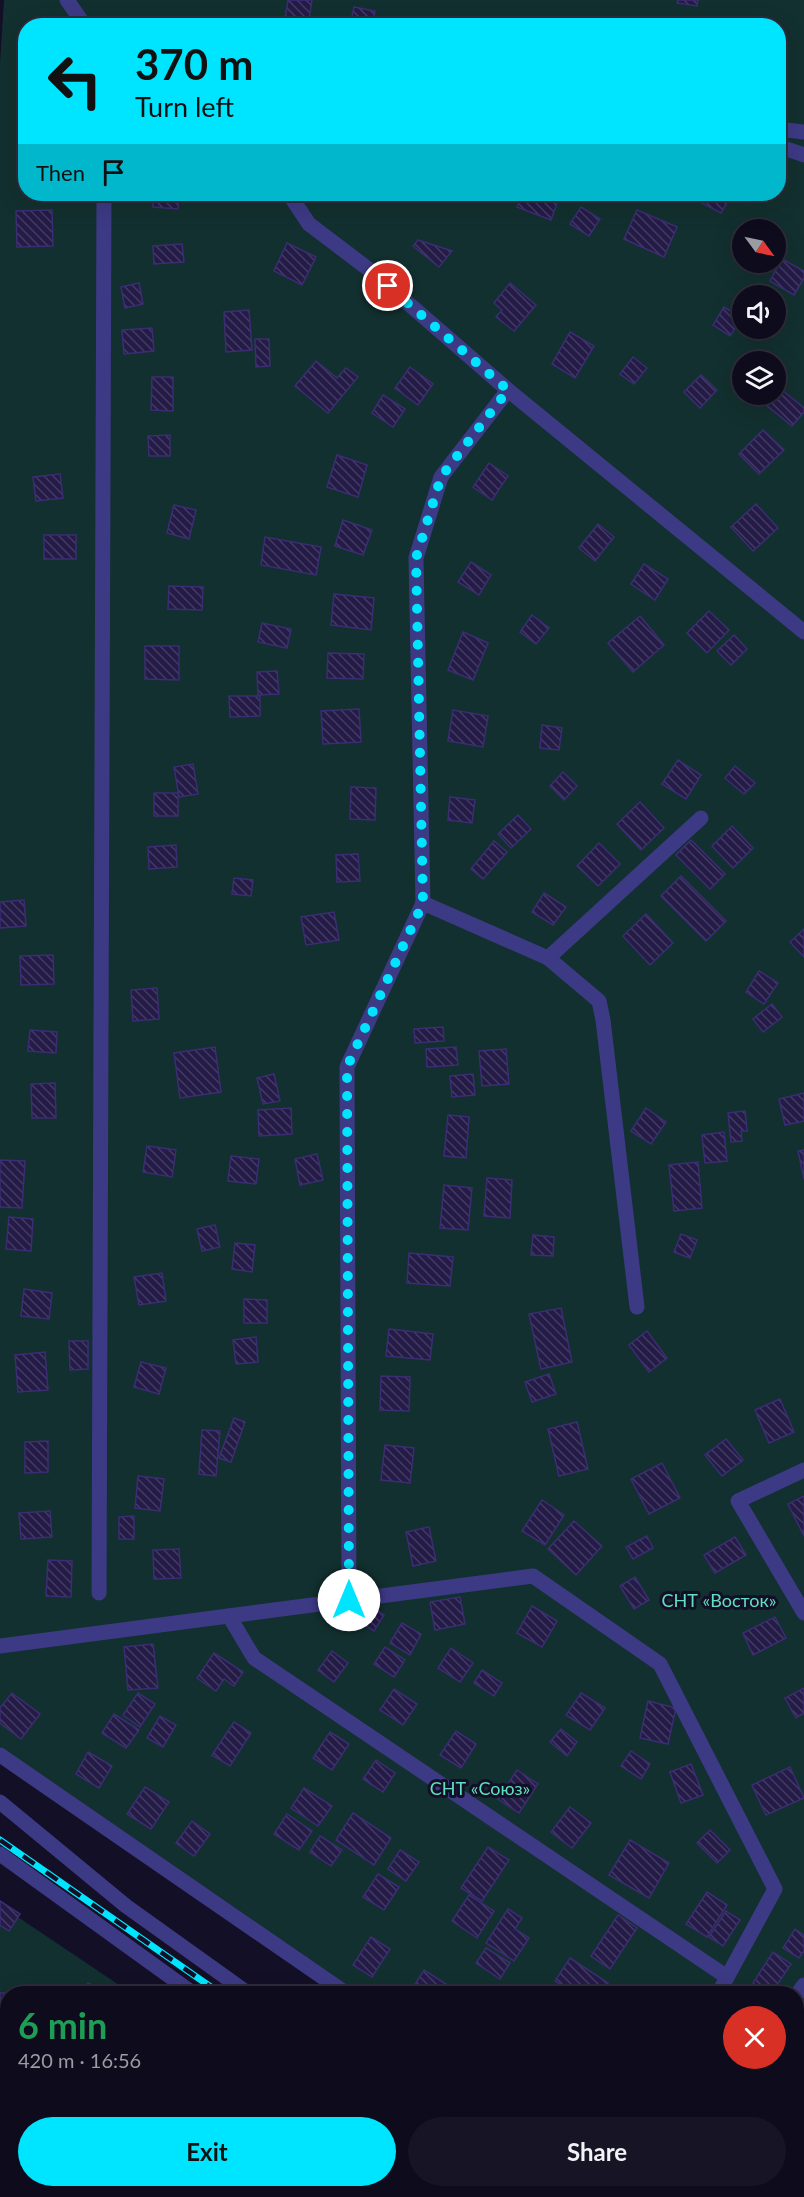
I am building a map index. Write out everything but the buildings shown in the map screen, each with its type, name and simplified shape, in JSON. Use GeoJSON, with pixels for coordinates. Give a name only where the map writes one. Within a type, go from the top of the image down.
{"type":"FeatureCollection","features":[{"type":"Feature","properties":{"kind":"street"},"geometry":{"type":"LineString","coordinates":[[68,0],[80,18]]}},
{"type":"Feature","properties":{"kind":"street"},"geometry":{"type":"LineString","coordinates":[[786,130],[804,132]]}},
{"type":"Feature","properties":{"kind":"street"},"geometry":{"type":"LineString","coordinates":[[786,149],[804,155]]}},
{"type":"Feature","properties":{"kind":"street"},"geometry":{"type":"LineString","coordinates":[[99,1593],[104,201]]}},
{"type":"Feature","properties":{"kind":"street"},"geometry":{"type":"LineString","coordinates":[[294,201],[309,224],[371,271],[508,390],[804,632]]}},
{"type":"Feature","properties":{"kind":"street"},"geometry":{"type":"LineString","coordinates":[[349,1600],[347,1067],[423,903],[416,558],[441,477],[508,390]]}},
{"type":"Feature","properties":{"kind":"street"},"geometry":{"type":"LineString","coordinates":[[548,958],[701,818]]}},
{"type":"Feature","properties":{"kind":"street"},"geometry":{"type":"LineString","coordinates":[[423,903],[548,958],[599,1001],[637,1307]]}},
{"type":"Feature","properties":{"kind":"street"},"geometry":{"type":"LineString","coordinates":[[804,1470],[738,1501],[804,1613]]}},
{"type":"Feature","properties":{"kind":"street"},"geometry":{"type":"LineString","coordinates":[[0,1646],[533,1576],[660,1664],[775,1889],[722,1986]]}},
{"type":"Feature","properties":{"kind":"street"},"geometry":{"type":"LineString","coordinates":[[229,1616],[254,1658],[727,1977]]}},
{"type":"Feature","properties":{"kind":"street"},"geometry":{"type":"LineString","coordinates":[[0,1755],[335,1986]]}},
{"type":"Feature","properties":{"kind":"street"},"geometry":{"type":"LineString","coordinates":[[0,1802],[126,1906],[238,1986]]}},
{"type":"Feature","properties":{"kind":"street"},"geometry":{"type":"LineString","coordinates":[[0,1854],[183,1986]]}},
{"type":"Feature","properties":{"kind":"green space"},"geometry":{"type":"Polygon","coordinates":[[[4,0],[804,0],[804,1986],[337,1986],[0,1755],[0,63],[4,0]]]}},
{"type":"Feature","properties":{"kind":"green space"},"geometry":{"type":"Polygon","coordinates":[[[0,1905],[121,1986],[0,1986],[0,1905]]]}},
{"type":"Feature","properties":{"kind":"railway"},"geometry":{"type":"LineString","coordinates":[[0,1840],[210,1986]]}},
{"type":"Feature","properties":{"kind":"route"},"geometry":{"type":"LineString","coordinates":[[349,1600],[347,1067],[423,903],[416,558],[441,477],[508,390],[388,286]]}},
{"type":"Feature","properties":{"kind":"park label","name":"СНТ «Восток»"},"geometry":{"type":"Point","coordinates":[719,1601]}},
{"type":"Feature","properties":{"kind":"park label","name":"СНТ «Союз»"},"geometry":{"type":"Point","coordinates":[480,1789]}}]}
